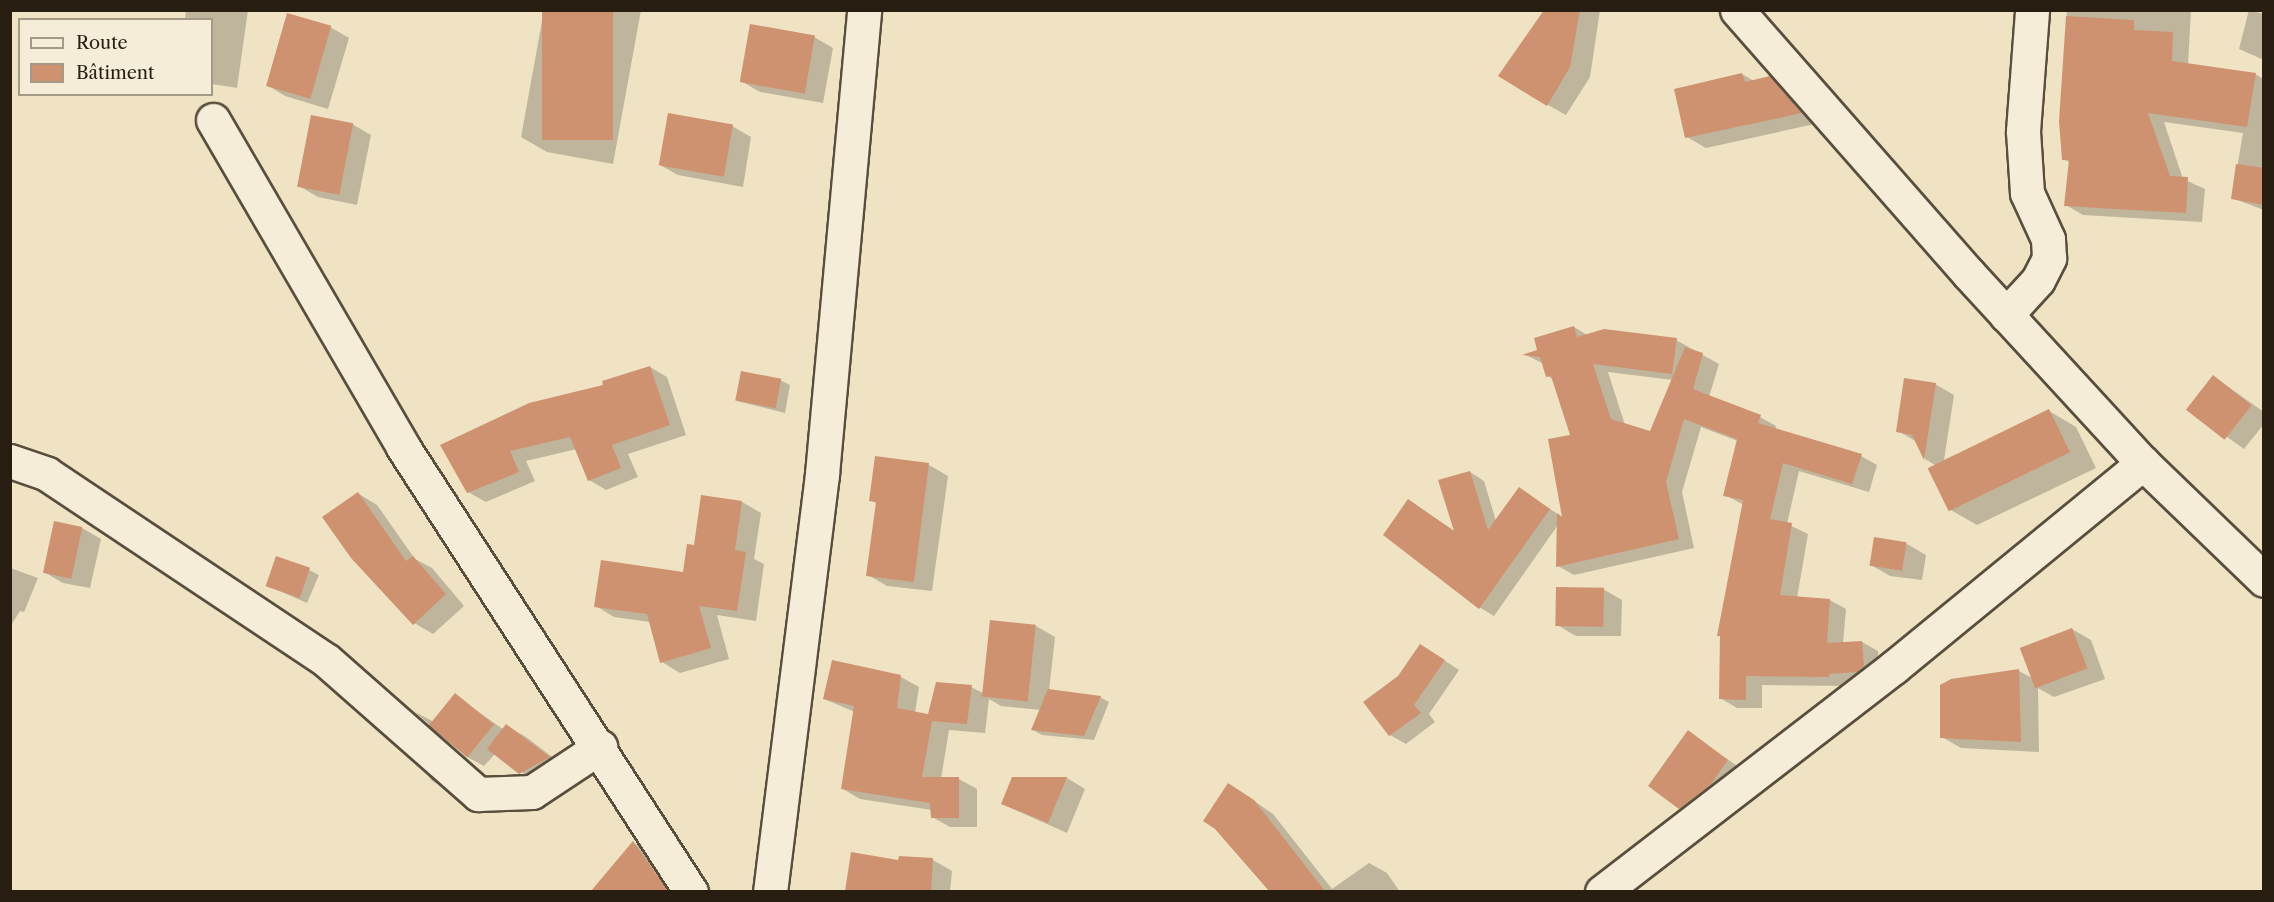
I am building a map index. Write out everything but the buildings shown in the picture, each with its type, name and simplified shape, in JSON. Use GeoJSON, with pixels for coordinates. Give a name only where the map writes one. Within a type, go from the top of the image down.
{"type":"FeatureCollection","features":[{"type":"Feature","properties":{"kind":"street"},"geometry":{"type":"LineString","coordinates":[[770,891],[822,474],[864,10]]}},
{"type":"Feature","properties":{"kind":"street"},"geometry":{"type":"LineString","coordinates":[[1737,10],[2006,315],[2143,463],[2264,580]]}},
{"type":"Feature","properties":{"kind":"street"},"geometry":{"type":"LineString","coordinates":[[2006,315],[2038,280],[2049,258],[2048,239],[2028,193],[2023,131],[2032,10]]}},
{"type":"Feature","properties":{"kind":"street"},"geometry":{"type":"LineString","coordinates":[[213,120],[403,447],[600,747],[691,891]]}},
{"type":"Feature","properties":{"kind":"street"},"geometry":{"type":"LineString","coordinates":[[10,461],[47,474],[326,660],[477,795],[532,792],[600,747]]}},
{"type":"Feature","properties":{"kind":"street"},"geometry":{"type":"LineString","coordinates":[[1602,891],[1894,667],[2143,463]]}}]}
